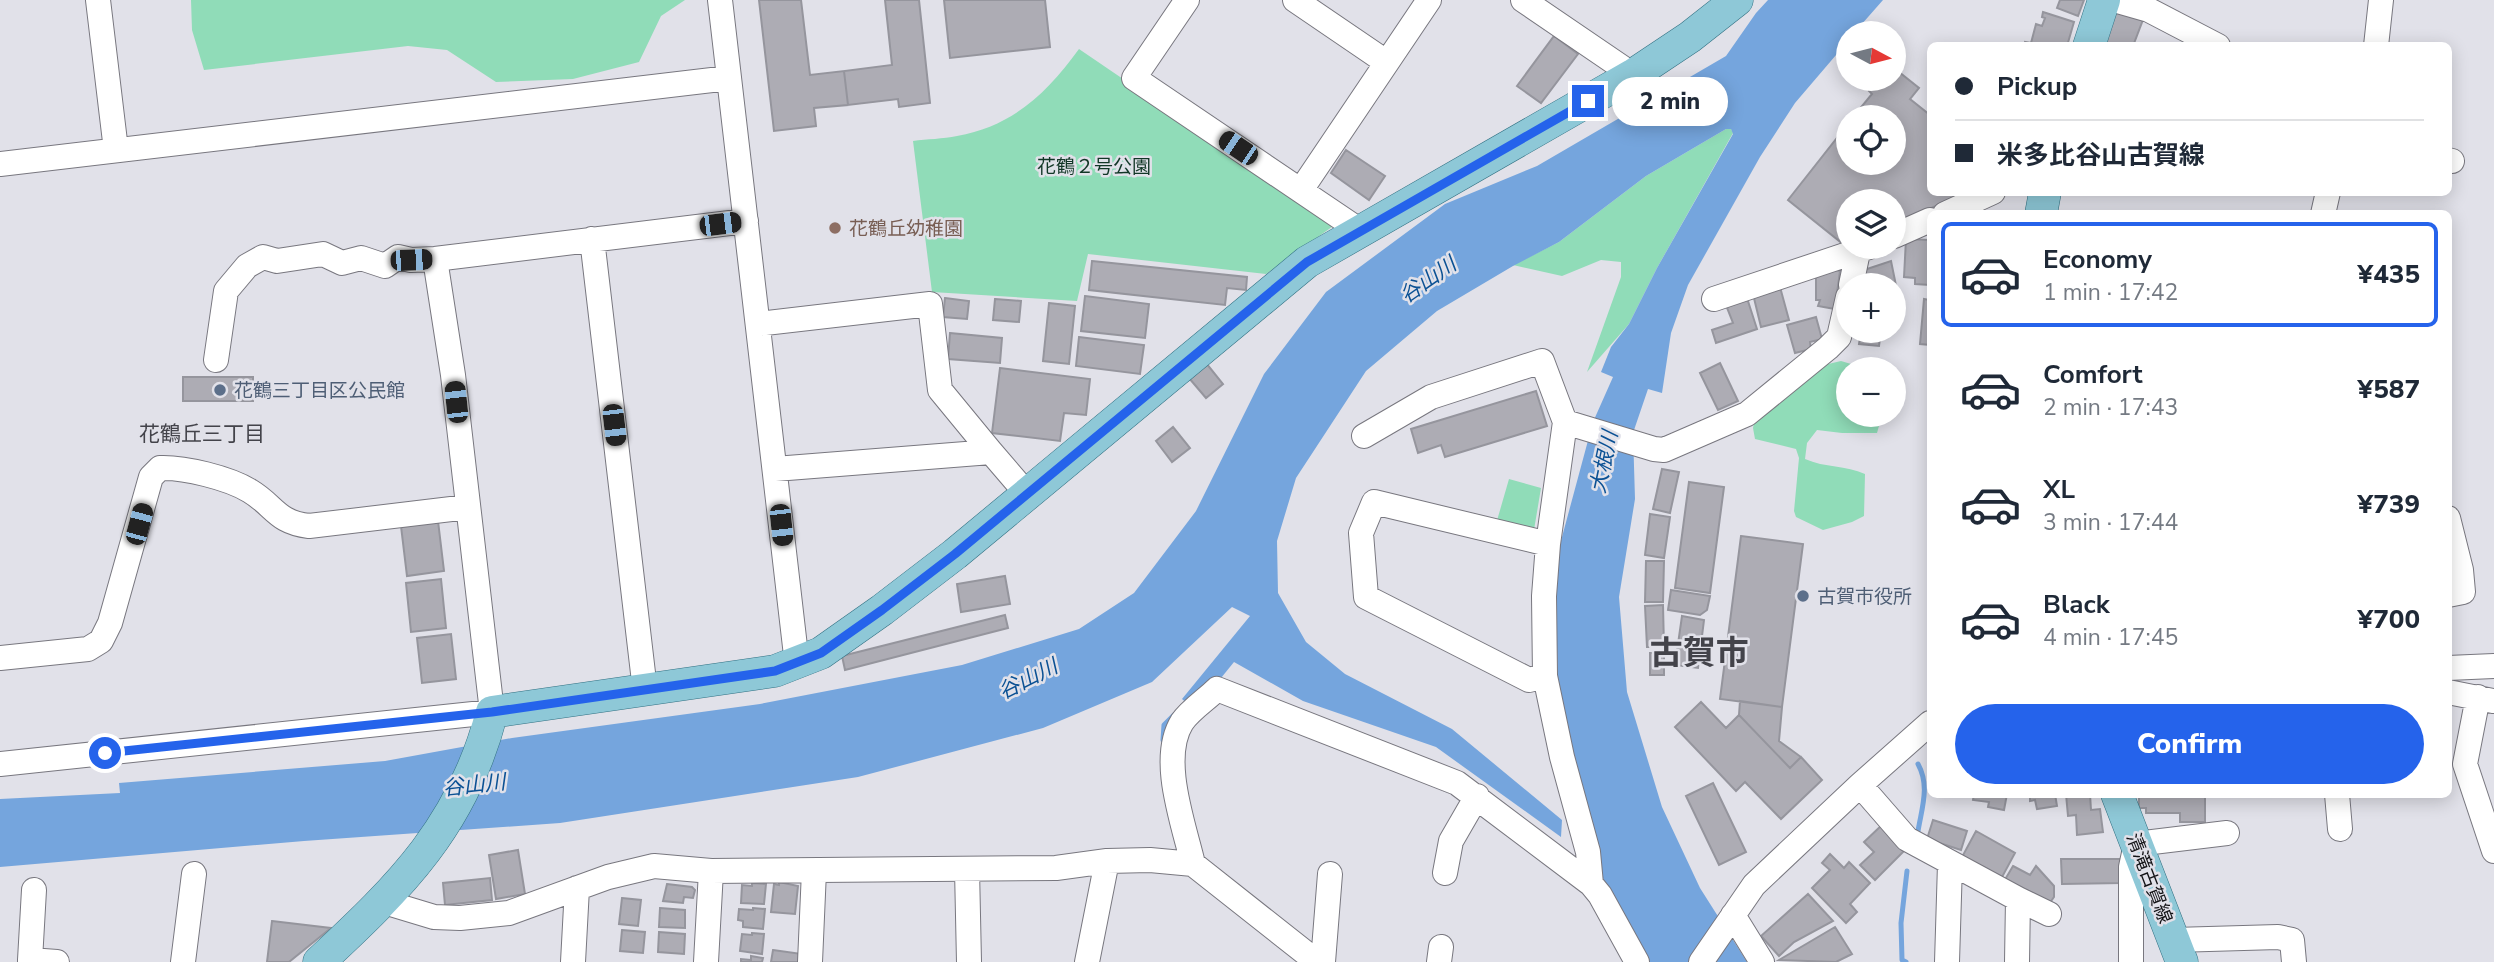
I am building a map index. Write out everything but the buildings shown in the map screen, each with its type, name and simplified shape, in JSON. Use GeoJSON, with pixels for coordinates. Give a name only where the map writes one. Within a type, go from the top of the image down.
{"type":"FeatureCollection","features":[{"type":"Feature","properties":{"kind":"main road"},"geometry":{"type":"LineString","coordinates":[[319,962],[401,882],[448,822],[484,743],[492,712],[775,671],[821,653],[882,610],[1027,494],[1307,262],[1633,75],[1690,37],[1737,0]]}},
{"type":"Feature","properties":{"kind":"main road"},"geometry":{"type":"LineString","coordinates":[[2090,42],[2104,0]]}},
{"type":"Feature","properties":{"kind":"main road","name":"清滝古賀線"},"geometry":{"type":"LineString","coordinates":[[2119,798],[2178,951]]}},
{"type":"Feature","properties":{"kind":"street"},"geometry":{"type":"LineString","coordinates":[[98,0],[116,150]]}},
{"type":"Feature","properties":{"kind":"street"},"geometry":{"type":"LineString","coordinates":[[720,0],[797,664]]}},
{"type":"Feature","properties":{"kind":"street"},"geometry":{"type":"LineString","coordinates":[[1187,0],[1134,78],[1359,230]]}},
{"type":"Feature","properties":{"kind":"street"},"geometry":{"type":"LineString","coordinates":[[1295,0],[1386,62]]}},
{"type":"Feature","properties":{"kind":"street"},"geometry":{"type":"LineString","coordinates":[[1301,190],[1429,0]]}},
{"type":"Feature","properties":{"kind":"street"},"geometry":{"type":"LineString","coordinates":[[1522,0],[1633,75]]}},
{"type":"Feature","properties":{"kind":"street"},"geometry":{"type":"LineString","coordinates":[[2114,0],[2148,10],[2210,42]]}},
{"type":"Feature","properties":{"kind":"street"},"geometry":{"type":"LineString","coordinates":[[2376,42],[2381,0]]}},
{"type":"Feature","properties":{"kind":"street"},"geometry":{"type":"LineString","coordinates":[[0,164],[729,78]]}},
{"type":"Feature","properties":{"kind":"street"},"geometry":{"type":"LineString","coordinates":[[1954,210],[1984,196]]}},
{"type":"Feature","properties":{"kind":"street"},"geometry":{"type":"LineString","coordinates":[[216,360],[226,290],[247,266],[263,257],[277,261],[323,254],[342,263],[361,258],[385,266],[398,257],[411,260],[435,259],[746,221]]}},
{"type":"Feature","properties":{"kind":"street"},"geometry":{"type":"LineString","coordinates":[[1906,231],[1927,221]]}},
{"type":"Feature","properties":{"kind":"street"},"geometry":{"type":"LineString","coordinates":[[593,239],[645,690]]}},
{"type":"Feature","properties":{"kind":"street"},"geometry":{"type":"LineString","coordinates":[[1714,299],[1836,258]]}},
{"type":"Feature","properties":{"kind":"street"},"geometry":{"type":"LineString","coordinates":[[0,764],[492,712],[453,375],[435,259]]}},
{"type":"Feature","properties":{"kind":"street"},"geometry":{"type":"LineString","coordinates":[[758,324],[930,304],[940,390],[1027,494]]}},
{"type":"Feature","properties":{"kind":"street"},"geometry":{"type":"LineString","coordinates":[[1565,422],[1664,450],[1747,414],[1836,340]]}},
{"type":"Feature","properties":{"kind":"street"},"geometry":{"type":"LineString","coordinates":[[1364,436],[1431,397],[1542,361],[1565,422],[1548,544],[1544,596],[1545,677],[1562,757],[1588,852],[1591,884]]}},
{"type":"Feature","properties":{"kind":"street"},"geometry":{"type":"LineString","coordinates":[[775,469],[991,452]]}},
{"type":"Feature","properties":{"kind":"street"},"geometry":{"type":"LineString","coordinates":[[0,658],[88,649],[102,641],[110,624],[152,477],[160,468],[174,467],[247,489],[280,517],[293,524],[309,526],[468,507]]}},
{"type":"Feature","properties":{"kind":"street"},"geometry":{"type":"LineString","coordinates":[[1545,677],[1529,681],[1366,597],[1361,533],[1374,502],[1548,544]]}},
{"type":"Feature","properties":{"kind":"street"},"geometry":{"type":"LineString","coordinates":[[2452,533],[2462,570],[2463,592],[2452,594]]}},
{"type":"Feature","properties":{"kind":"street"},"geometry":{"type":"LineString","coordinates":[[2452,668],[2494,666]]}},
{"type":"Feature","properties":{"kind":"street"},"geometry":{"type":"LineString","coordinates":[[1193,864],[1175,785],[1171,750],[1182,722],[1217,689],[1457,783],[1477,796],[1591,884],[1600,895],[1637,962]]}},
{"type":"Feature","properties":{"kind":"street"},"geometry":{"type":"LineString","coordinates":[[2452,693],[2486,699],[2465,764],[2494,851]]}},
{"type":"Feature","properties":{"kind":"street"},"geometry":{"type":"LineString","coordinates":[[1701,962],[1754,885],[1927,724]]}},
{"type":"Feature","properties":{"kind":"street"},"geometry":{"type":"LineString","coordinates":[[1860,785],[1906,839],[2049,915]]}},
{"type":"Feature","properties":{"kind":"street"},"geometry":{"type":"LineString","coordinates":[[1445,873],[1451,841],[1477,796]]}},
{"type":"Feature","properties":{"kind":"street"},"geometry":{"type":"LineString","coordinates":[[2337,798],[2340,829]]}},
{"type":"Feature","properties":{"kind":"street"},"geometry":{"type":"LineString","coordinates":[[2131,962],[2131,867],[2136,844],[2227,833]]}},
{"type":"Feature","properties":{"kind":"street"},"geometry":{"type":"LineString","coordinates":[[381,901],[434,917],[460,918],[509,913],[608,877],[654,866],[711,871],[814,871],[1056,868],[1107,861],[1150,860],[1193,864],[1317,962]]}},
{"type":"Feature","properties":{"kind":"street"},"geometry":{"type":"LineString","coordinates":[[1087,962],[1107,861]]}},
{"type":"Feature","properties":{"kind":"street"},"geometry":{"type":"LineString","coordinates":[[1947,962],[1950,864]]}},
{"type":"Feature","properties":{"kind":"street"},"geometry":{"type":"LineString","coordinates":[[967,869],[969,962]]}},
{"type":"Feature","properties":{"kind":"street"},"geometry":{"type":"LineString","coordinates":[[706,962],[711,871]]}},
{"type":"Feature","properties":{"kind":"street"},"geometry":{"type":"LineString","coordinates":[[810,962],[814,871]]}},
{"type":"Feature","properties":{"kind":"street"},"geometry":{"type":"LineString","coordinates":[[183,962],[194,874]]}},
{"type":"Feature","properties":{"kind":"street"},"geometry":{"type":"LineString","coordinates":[[1322,962],[1330,874]]}},
{"type":"Feature","properties":{"kind":"street"},"geometry":{"type":"LineString","coordinates":[[573,962],[577,888]]}},
{"type":"Feature","properties":{"kind":"street"},"geometry":{"type":"LineString","coordinates":[[34,890],[30,961],[57,962]]}},
{"type":"Feature","properties":{"kind":"street"},"geometry":{"type":"LineString","coordinates":[[2017,962],[2018,899]]}},
{"type":"Feature","properties":{"kind":"street"},"geometry":{"type":"LineString","coordinates":[[1733,915],[1762,962]]}},
{"type":"Feature","properties":{"kind":"street"},"geometry":{"type":"LineString","coordinates":[[2178,951],[2278,937],[2292,940],[2294,962]]}},
{"type":"Feature","properties":{"kind":"green space"},"geometry":{"type":"Polygon","coordinates":[[[191,0],[685,0],[661,16],[639,62],[573,79],[496,82],[447,50],[408,46],[204,70],[192,30],[191,0]]]}},
{"type":"Feature","properties":{"kind":"green space","name":"花鶴２号公園"},"geometry":{"type":"Polygon","coordinates":[[[1079,49],[1336,224],[1266,274],[1088,254],[1077,301],[932,292],[913,141],[977,131],[1012,116],[1054,80],[1079,49]]]}},
{"type":"Feature","properties":{"kind":"green space"},"geometry":{"type":"Polygon","coordinates":[[[1726,129],[1731,129],[1733,133],[1657,268],[1629,324],[1587,372],[1621,277],[1621,262],[1601,260],[1562,276],[1513,265],[1559,242],[1646,176],[1726,129]]]}},
{"type":"Feature","properties":{"kind":"green space"},"geometry":{"type":"Polygon","coordinates":[[[1836,362],[1836,427],[1879,427],[1877,433],[1817,430],[1807,443],[1805,459],[1865,474],[1864,516],[1823,530],[1796,517],[1794,511],[1799,458],[1796,449],[1755,439],[1753,428],[1756,413],[1824,365],[1836,362]]]}},
{"type":"Feature","properties":{"kind":"green space"},"geometry":{"type":"Polygon","coordinates":[[[1509,479],[1541,488],[1534,530],[1496,524],[1509,479]]]}},
{"type":"Feature","properties":{"kind":"water"},"geometry":{"type":"Polygon","coordinates":[[[1768,0],[1883,0],[1865,21],[1836,21],[1836,55],[1795,103],[1760,157],[1688,285],[1671,333],[1662,393],[1648,389],[1633,433],[1635,499],[1619,597],[1627,692],[1662,807],[1700,888],[1747,962],[1643,962],[1604,882],[1558,687],[1555,563],[1593,422],[1613,377],[1601,372],[1611,347],[1629,324],[1657,268],[1733,134],[1731,129],[1726,129],[1646,176],[1559,242],[1437,311],[1366,371],[1296,478],[1277,541],[1278,593],[1306,642],[1345,674],[1452,729],[1562,820],[1561,837],[1436,747],[1303,701],[1234,662],[1195,710],[1182,699],[1250,616],[1232,607],[1152,682],[1043,728],[858,777],[560,823],[304,841],[0,867],[0,799],[120,793],[119,783],[385,761],[512,738],[760,704],[962,665],[1079,629],[1134,593],[1196,511],[1264,374],[1326,292],[1445,204],[1537,166],[1726,56],[1768,0]]]}},
{"type":"Feature","properties":{"kind":"waterway"},"geometry":{"type":"LineString","coordinates":[[1163,740],[1164,725],[1174,715]]}},
{"type":"Feature","properties":{"kind":"waterway"},"geometry":{"type":"LineString","coordinates":[[1918,764],[1924,780],[1924,789],[1918,831]]}},
{"type":"Feature","properties":{"kind":"waterway"},"geometry":{"type":"LineString","coordinates":[[1906,962],[1902,960],[1901,923],[1907,871]]}},
{"type":"Feature","properties":{"kind":"place","name":"花鶴丘幼稚園"},"geometry":{"type":"Point","coordinates":[835,228]}},
{"type":"Feature","properties":{"kind":"place","name":"花鶴三丁目区公民館"},"geometry":{"type":"Point","coordinates":[220,390]}},
{"type":"Feature","properties":{"kind":"place","name":"古賀市役所"},"geometry":{"type":"Point","coordinates":[1803,596]}},
{"type":"Feature","properties":{"kind":"district","name":"花鶴丘三丁目"},"geometry":{"type":"Point","coordinates":[202,434]}},
{"type":"Feature","properties":{"kind":"district","name":"古賀市"},"geometry":{"type":"Point","coordinates":[1699,652]}},
{"type":"Feature","properties":{"kind":"route"},"geometry":{"type":"LineString","coordinates":[[105,753],[492,712],[775,671],[797,664],[821,653],[955,554],[1307,262],[1588,101]]}},
{"type":"Feature","properties":{"kind":"water label","name":"谷山川"},"geometry":{"type":"Point","coordinates":[1428,280]}},
{"type":"Feature","properties":{"kind":"water label","name":"大根川"},"geometry":{"type":"Point","coordinates":[1604,462]}},
{"type":"Feature","properties":{"kind":"water label","name":"谷山川"},"geometry":{"type":"Point","coordinates":[1028,679]}},
{"type":"Feature","properties":{"kind":"water label","name":"谷山川"},"geometry":{"type":"Point","coordinates":[474,785]}}]}
